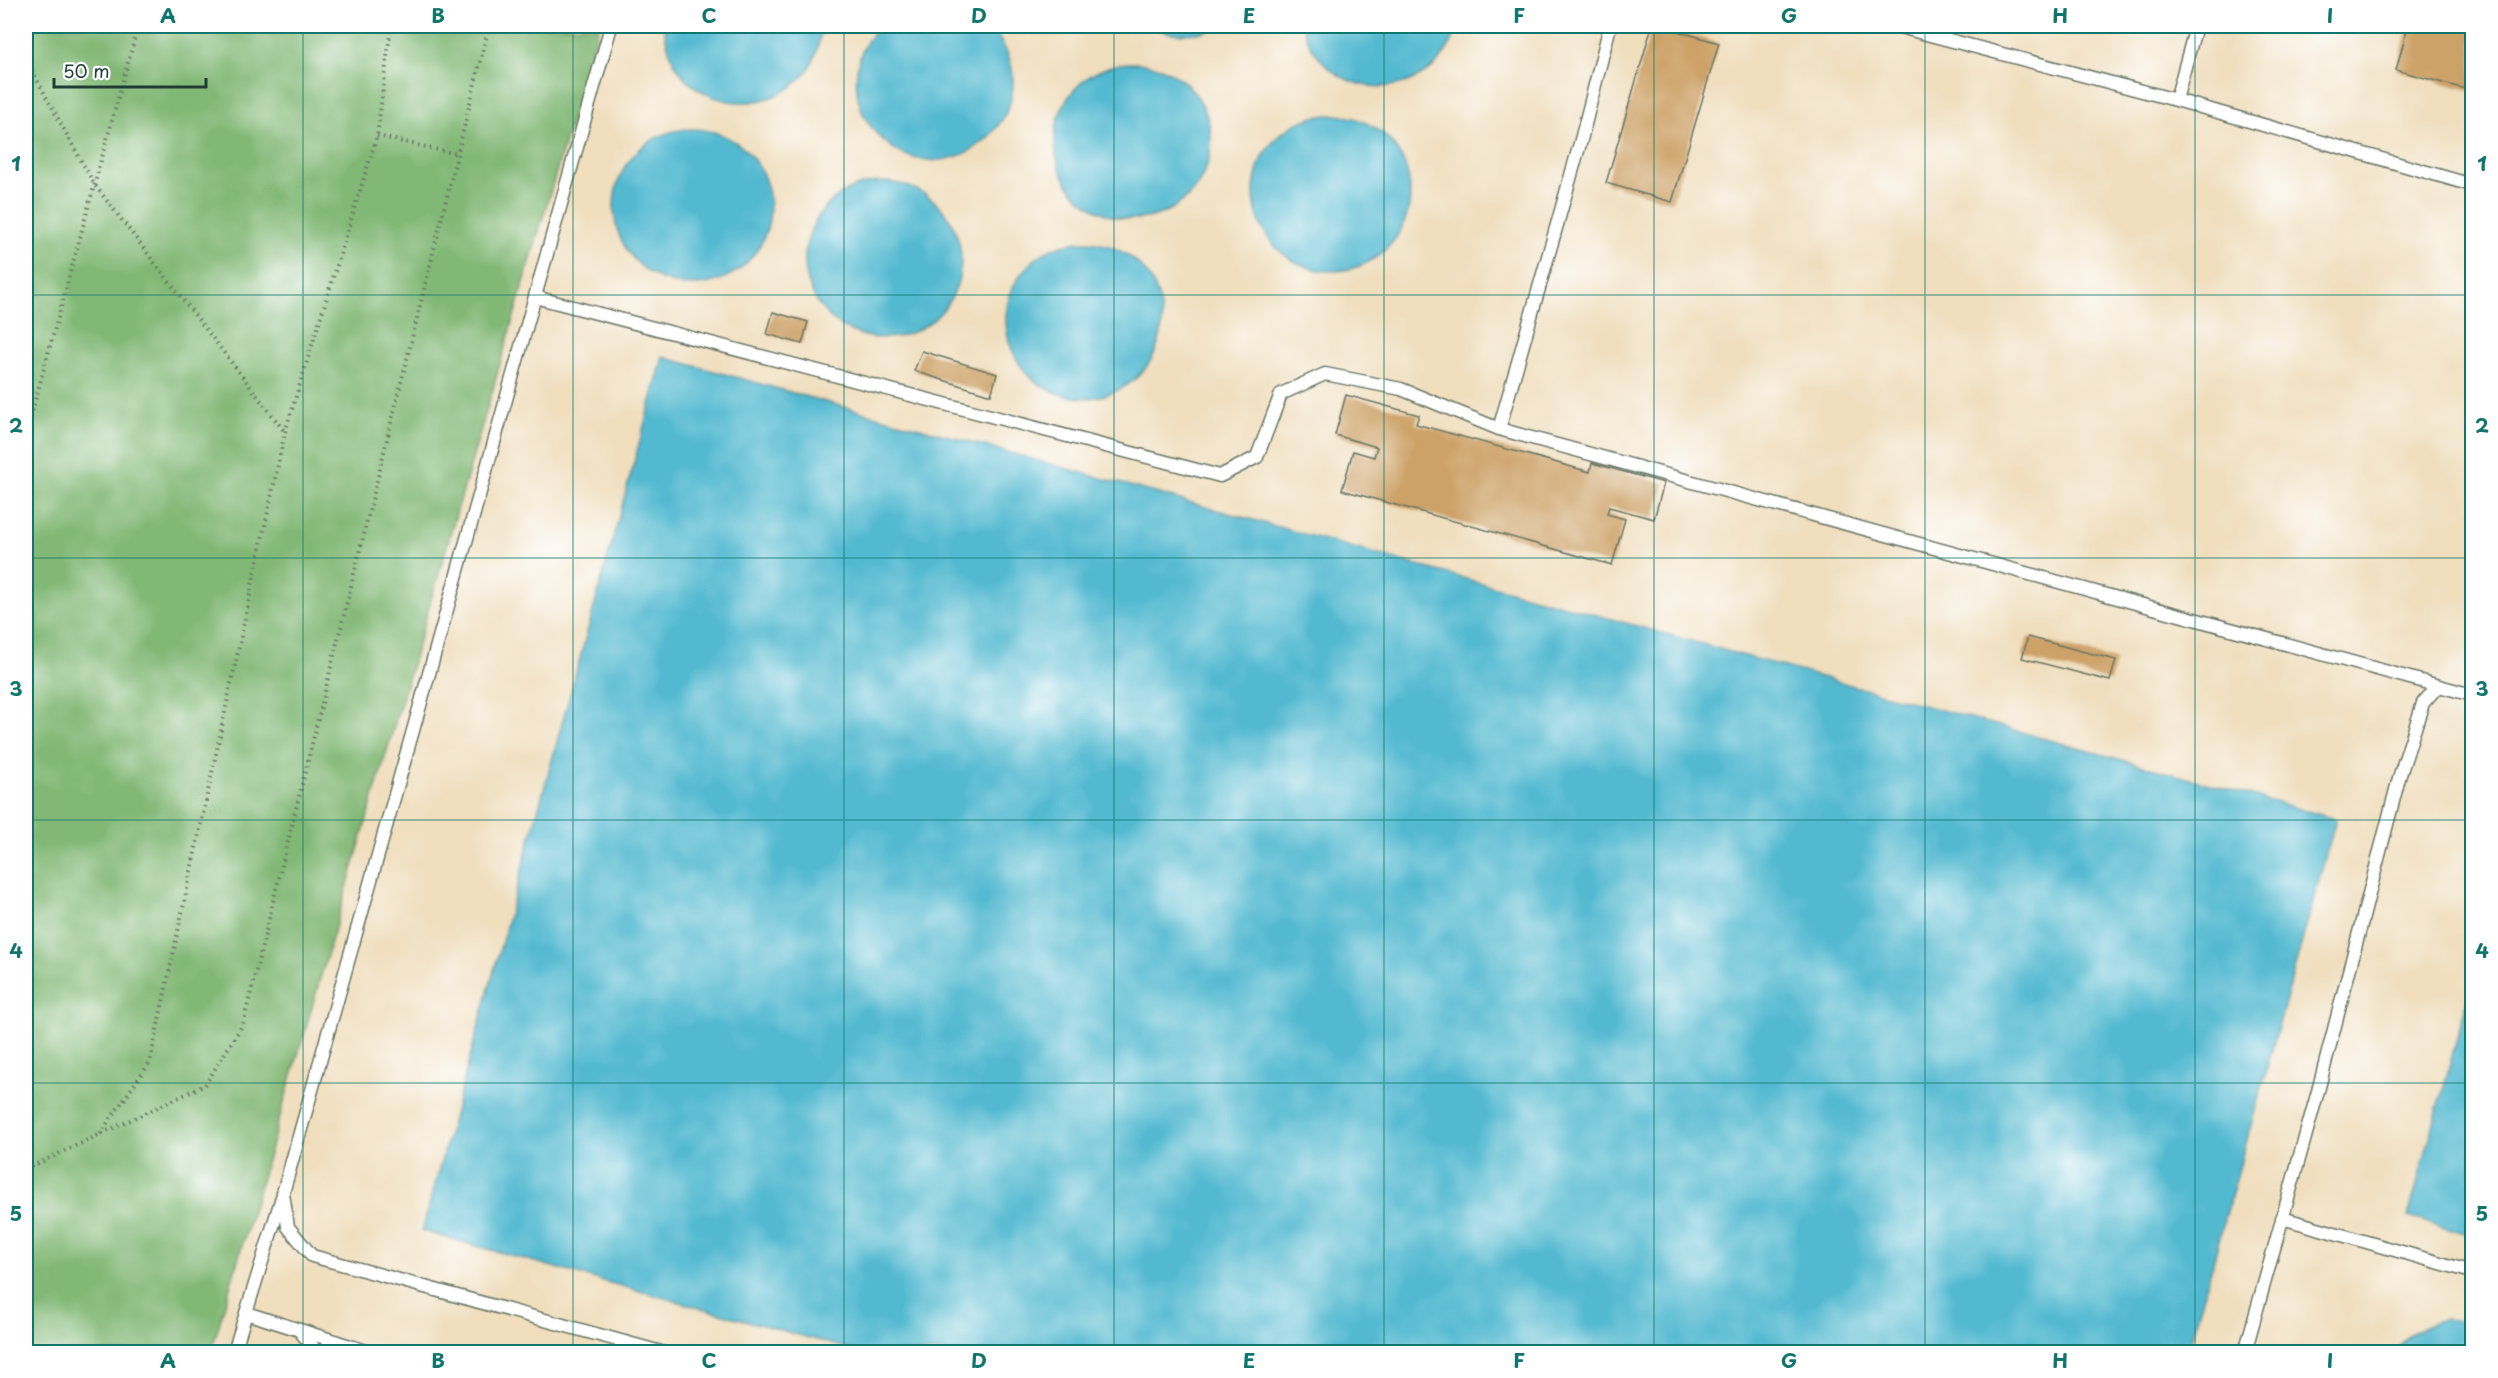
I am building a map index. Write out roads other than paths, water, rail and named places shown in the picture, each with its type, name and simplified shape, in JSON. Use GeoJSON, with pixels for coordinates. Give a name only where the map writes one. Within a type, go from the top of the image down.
{"type":"FeatureCollection","features":[{"type":"Feature","properties":{"kind":"lane"},"geometry":{"type":"LineString","coordinates":[[234,1353],[283,1193],[611,26]]}},
{"type":"Feature","properties":{"kind":"lane"},"geometry":{"type":"LineString","coordinates":[[1499,429],[1581,140],[1610,26]]}},
{"type":"Feature","properties":{"kind":"lane"},"geometry":{"type":"LineString","coordinates":[[1896,26],[2176,100],[2472,185]]}},
{"type":"Feature","properties":{"kind":"lane"},"geometry":{"type":"LineString","coordinates":[[2176,100],[2196,26]]}},
{"type":"Feature","properties":{"kind":"lane"},"geometry":{"type":"LineString","coordinates":[[535,297],[1220,476],[1257,457],[1281,394],[1325,374],[1401,389],[1499,429],[2472,695]]}},
{"type":"Feature","properties":{"kind":"lane"},"geometry":{"type":"LineString","coordinates":[[2245,1353],[2318,1091],[2399,778],[2423,703],[2438,686]]}},
{"type":"Feature","properties":{"kind":"lane"},"geometry":{"type":"LineString","coordinates":[[283,1193],[288,1227],[312,1256],[661,1353]]}},
{"type":"Feature","properties":{"kind":"lane"},"geometry":{"type":"LineString","coordinates":[[2282,1218],[2472,1272]]}},
{"type":"Feature","properties":{"kind":"lane"},"geometry":{"type":"LineString","coordinates":[[246,1313],[369,1353]]}},
{"type":"Feature","properties":{"kind":"lane"},"geometry":{"type":"LineString","coordinates":[[299,1330],[316,1353]]}},
{"type":"Feature","properties":{"kind":"water"},"geometry":{"type":"Polygon","coordinates":[[[664,26],[822,27],[812,63],[805,74],[791,87],[775,96],[758,101],[740,102],[722,100],[690,83],[672,59],[664,26]]]}},
{"type":"Feature","properties":{"kind":"water"},"geometry":{"type":"Polygon","coordinates":[[[880,26],[989,26],[1009,57],[1013,87],[1005,115],[987,138],[963,154],[935,160],[906,155],[879,136],[867,121],[862,110],[856,83],[860,56],[868,40],[880,26]]]}},
{"type":"Feature","properties":{"kind":"water"},"geometry":{"type":"Polygon","coordinates":[[[1151,26],[1220,26],[1203,32],[1185,34],[1159,30],[1151,26]]]}},
{"type":"Feature","properties":{"kind":"water"},"geometry":{"type":"Polygon","coordinates":[[[1303,26],[1456,26],[1449,47],[1436,64],[1419,77],[1400,84],[1380,87],[1359,84],[1340,76],[1316,54],[1303,26]]]}},
{"type":"Feature","properties":{"kind":"water"},"geometry":{"type":"Polygon","coordinates":[[[1133,63],[1148,64],[1163,69],[1188,86],[1205,111],[1210,126],[1210,156],[1205,171],[1188,196],[1163,213],[1148,218],[1133,219],[1118,218],[1103,213],[1078,196],[1061,171],[1056,156],[1055,141],[1056,126],[1061,111],[1078,86],[1103,69],[1118,64],[1133,63]]]}},
{"type":"Feature","properties":{"kind":"water"},"geometry":{"type":"Polygon","coordinates":[[[1332,115],[1347,116],[1362,121],[1387,138],[1404,163],[1409,178],[1409,208],[1404,223],[1387,248],[1362,265],[1347,270],[1332,271],[1317,270],[1302,265],[1277,248],[1260,223],[1255,208],[1254,193],[1255,178],[1260,163],[1277,138],[1302,121],[1317,116],[1332,115]]]}},
{"type":"Feature","properties":{"kind":"water"},"geometry":{"type":"Polygon","coordinates":[[[692,129],[707,130],[722,135],[747,152],[764,177],[769,192],[769,222],[764,237],[747,262],[722,279],[707,284],[692,285],[677,284],[662,279],[637,262],[620,237],[615,222],[614,207],[615,192],[620,177],[637,152],[662,135],[677,130],[692,129]]]}},
{"type":"Feature","properties":{"kind":"water"},"geometry":{"type":"Polygon","coordinates":[[[883,182],[898,183],[913,188],[938,205],[955,230],[960,245],[960,275],[955,290],[938,315],[913,332],[898,337],[883,338],[868,337],[853,332],[828,315],[811,290],[806,275],[805,260],[806,245],[811,230],[828,205],[853,188],[868,183],[883,182]]]}},
{"type":"Feature","properties":{"kind":"water"},"geometry":{"type":"Polygon","coordinates":[[[1084,242],[1099,243],[1114,248],[1139,265],[1156,290],[1161,305],[1161,335],[1156,350],[1139,375],[1114,392],[1099,397],[1084,398],[1069,397],[1054,392],[1029,375],[1012,350],[1007,335],[1006,320],[1007,305],[1012,290],[1029,265],[1054,248],[1069,243],[1084,242]]]}},
{"type":"Feature","properties":{"kind":"water"},"geometry":{"type":"Polygon","coordinates":[[[663,357],[2336,819],[2188,1352],[860,1352],[422,1231],[663,357]]]}},
{"type":"Feature","properties":{"kind":"water"},"geometry":{"type":"Polygon","coordinates":[[[2472,983],[2472,1235],[2408,1217],[2472,983]]]}},
{"type":"Feature","properties":{"kind":"water"},"geometry":{"type":"Polygon","coordinates":[[[2443,1319],[2466,1321],[2472,1324],[2472,1352],[2396,1352],[2400,1345],[2416,1331],[2443,1319]]]}}]}
